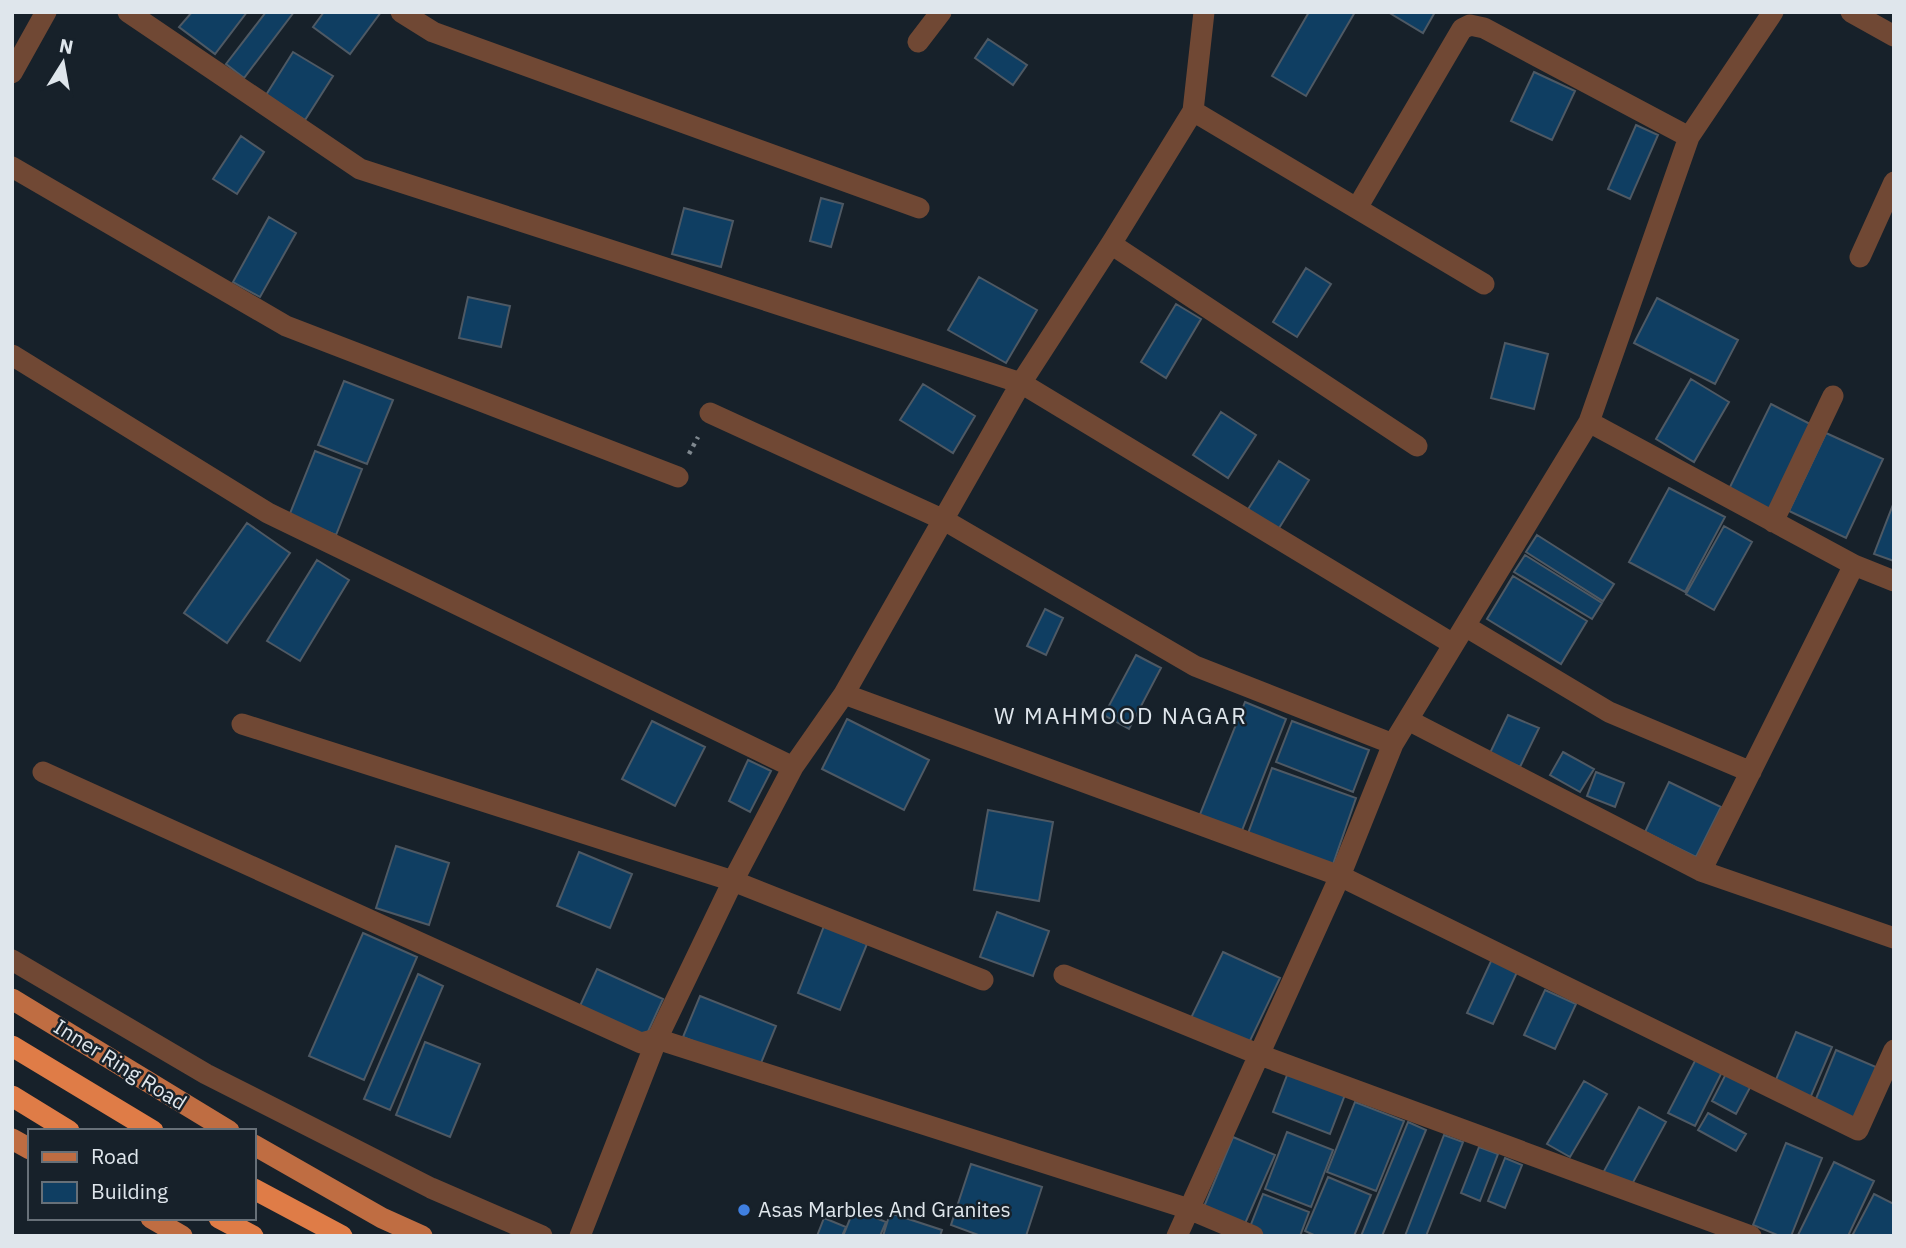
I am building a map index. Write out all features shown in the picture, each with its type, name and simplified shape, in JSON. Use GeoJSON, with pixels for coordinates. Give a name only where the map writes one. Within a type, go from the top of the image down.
{"type":"FeatureCollection","features":[{"type":"Feature","properties":{"kind":"highway"},"geometry":{"type":"LineString","coordinates":[[12,1046],[150,1129]]}},
{"type":"Feature","properties":{"kind":"highway"},"geometry":{"type":"LineString","coordinates":[[12,1096],[66,1129]]}},
{"type":"Feature","properties":{"kind":"highway"},"geometry":{"type":"LineString","coordinates":[[256,1190],[342,1236]]}},
{"type":"Feature","properties":{"kind":"highway"},"geometry":{"type":"LineString","coordinates":[[223,1220],[253,1236]]}},
{"type":"Feature","properties":{"kind":"main road","name":"Inner Ring Road"},"geometry":{"type":"LineString","coordinates":[[12,999],[226,1129]]}},
{"type":"Feature","properties":{"kind":"main road"},"geometry":{"type":"LineString","coordinates":[[12,1139],[28,1148]]}},
{"type":"Feature","properties":{"kind":"main road"},"geometry":{"type":"LineString","coordinates":[[256,1146],[382,1218],[422,1236]]}},
{"type":"Feature","properties":{"kind":"main road"},"geometry":{"type":"LineString","coordinates":[[154,1220],[182,1236]]}},
{"type":"Feature","properties":{"kind":"street"},"geometry":{"type":"LineString","coordinates":[[12,73],[46,12]]}},
{"type":"Feature","properties":{"kind":"street"},"geometry":{"type":"LineString","coordinates":[[128,12],[360,169],[1021,383],[1459,635],[1609,712],[1751,772]]}},
{"type":"Feature","properties":{"kind":"street"},"geometry":{"type":"LineString","coordinates":[[401,12],[433,32],[919,208]]}},
{"type":"Feature","properties":{"kind":"street"},"geometry":{"type":"LineString","coordinates":[[918,42],[941,12]]}},
{"type":"Feature","properties":{"kind":"street"},"geometry":{"type":"LineString","coordinates":[[580,1236],[657,1038],[733,881],[793,767],[844,694],[1021,383],[1193,111],[1204,12]]}},
{"type":"Feature","properties":{"kind":"street"},"geometry":{"type":"LineString","coordinates":[[1177,1236],[1340,876],[1393,744],[1589,422],[1689,137],[1773,12]]}},
{"type":"Feature","properties":{"kind":"street"},"geometry":{"type":"LineString","coordinates":[[1851,12],[1894,36]]}},
{"type":"Feature","properties":{"kind":"street"},"geometry":{"type":"LineString","coordinates":[[1357,208],[1462,29],[1470,25],[1484,28],[1689,137]]}},
{"type":"Feature","properties":{"kind":"street"},"geometry":{"type":"LineString","coordinates":[[1193,111],[1484,284]]}},
{"type":"Feature","properties":{"kind":"street"},"geometry":{"type":"LineString","coordinates":[[12,167],[286,326],[678,477]]}},
{"type":"Feature","properties":{"kind":"street"},"geometry":{"type":"LineString","coordinates":[[1860,257],[1894,182]]}},
{"type":"Feature","properties":{"kind":"street"},"geometry":{"type":"LineString","coordinates":[[1111,244],[1417,446]]}},
{"type":"Feature","properties":{"kind":"street"},"geometry":{"type":"LineString","coordinates":[[12,355],[268,513],[793,767]]}},
{"type":"Feature","properties":{"kind":"street"},"geometry":{"type":"LineString","coordinates":[[1773,522],[1833,396]]}},
{"type":"Feature","properties":{"kind":"street"},"geometry":{"type":"LineString","coordinates":[[710,413],[944,520],[1195,666],[1393,744]]}},
{"type":"Feature","properties":{"kind":"street"},"geometry":{"type":"LineString","coordinates":[[1589,422],[1854,565],[1894,582]]}},
{"type":"Feature","properties":{"kind":"street"},"geometry":{"type":"LineString","coordinates":[[1701,871],[1854,565]]}},
{"type":"Feature","properties":{"kind":"street"},"geometry":{"type":"LineString","coordinates":[[844,694],[1340,876],[1858,1130],[1894,1050]]}},
{"type":"Feature","properties":{"kind":"street"},"geometry":{"type":"LineString","coordinates":[[1408,720],[1701,871],[1894,938]]}},
{"type":"Feature","properties":{"kind":"street"},"geometry":{"type":"LineString","coordinates":[[242,724],[733,881],[983,980]]}},
{"type":"Feature","properties":{"kind":"street"},"geometry":{"type":"LineString","coordinates":[[43,772],[641,1043],[657,1038],[1189,1209],[1254,1236]]}},
{"type":"Feature","properties":{"kind":"street"},"geometry":{"type":"LineString","coordinates":[[12,960],[206,1074],[431,1188],[542,1236]]}},
{"type":"Feature","properties":{"kind":"street"},"geometry":{"type":"LineString","coordinates":[[1064,975],[1260,1055],[1751,1236]]}},
{"type":"Feature","properties":{"kind":"path"},"geometry":{"type":"LineString","coordinates":[[678,477],[710,413]]}},
{"type":"Feature","properties":{"kind":"building"},"geometry":{"type":"Polygon","coordinates":[[[192,12],[247,12],[215,54],[179,27],[192,12]]]}},
{"type":"Feature","properties":{"kind":"building"},"geometry":{"type":"Polygon","coordinates":[[[266,12],[294,12],[244,78],[226,64],[266,12]]]}},
{"type":"Feature","properties":{"kind":"building"},"geometry":{"type":"Polygon","coordinates":[[[324,12],[381,12],[350,54],[313,27],[324,12]]]}},
{"type":"Feature","properties":{"kind":"building"},"geometry":{"type":"Polygon","coordinates":[[[1309,12],[1355,12],[1306,96],[1272,76],[1309,12]]]}},
{"type":"Feature","properties":{"kind":"building"},"geometry":{"type":"Polygon","coordinates":[[[1388,12],[1435,12],[1423,33],[1388,12]]]}},
{"type":"Feature","properties":{"kind":"building"},"geometry":{"type":"Polygon","coordinates":[[[988,39],[1027,65],[1013,85],[975,58],[988,39]]]}},
{"type":"Feature","properties":{"kind":"building"},"geometry":{"type":"Polygon","coordinates":[[[293,52],[333,76],[305,120],[266,95],[293,52]]]}},
{"type":"Feature","properties":{"kind":"building"},"geometry":{"type":"Polygon","coordinates":[[[1534,72],[1575,91],[1552,140],[1511,121],[1534,72]]]}},
{"type":"Feature","properties":{"kind":"building"},"geometry":{"type":"Polygon","coordinates":[[[1636,125],[1658,135],[1630,199],[1608,189],[1636,125]]]}},
{"type":"Feature","properties":{"kind":"building"},"geometry":{"type":"Polygon","coordinates":[[[241,136],[264,152],[237,194],[213,179],[241,136]]]}},
{"type":"Feature","properties":{"kind":"building"},"geometry":{"type":"Polygon","coordinates":[[[821,198],[843,204],[831,247],[810,241],[821,198]]]}},
{"type":"Feature","properties":{"kind":"building"},"geometry":{"type":"Polygon","coordinates":[[[684,208],[733,221],[721,267],[672,254],[684,208]]]}},
{"type":"Feature","properties":{"kind":"building"},"geometry":{"type":"Polygon","coordinates":[[[269,217],[296,233],[260,297],[233,282],[269,217]]]}},
{"type":"Feature","properties":{"kind":"building"},"geometry":{"type":"Polygon","coordinates":[[[1306,268],[1331,284],[1297,337],[1273,322],[1306,268]]]}},
{"type":"Feature","properties":{"kind":"building"},"geometry":{"type":"Polygon","coordinates":[[[979,277],[1037,310],[1006,363],[948,330],[979,277]]]}},
{"type":"Feature","properties":{"kind":"building"},"geometry":{"type":"Polygon","coordinates":[[[468,297],[510,306],[501,347],[459,338],[468,297]]]}},
{"type":"Feature","properties":{"kind":"building"},"geometry":{"type":"Polygon","coordinates":[[[1657,298],[1738,340],[1715,384],[1634,343],[1657,298]]]}},
{"type":"Feature","properties":{"kind":"building"},"geometry":{"type":"Polygon","coordinates":[[[1176,304],[1201,319],[1166,378],[1141,362],[1176,304]]]}},
{"type":"Feature","properties":{"kind":"building"},"geometry":{"type":"Polygon","coordinates":[[[1505,343],[1548,354],[1534,409],[1491,398],[1505,343]]]}},
{"type":"Feature","properties":{"kind":"building"},"geometry":{"type":"Polygon","coordinates":[[[1691,379],[1729,402],[1694,462],[1656,439],[1691,379]]]}},
{"type":"Feature","properties":{"kind":"building"},"geometry":{"type":"Polygon","coordinates":[[[344,381],[393,400],[367,464],[318,445],[344,381]]]}},
{"type":"Feature","properties":{"kind":"building"},"geometry":{"type":"Polygon","coordinates":[[[923,384],[975,416],[953,453],[900,420],[923,384]]]}},
{"type":"Feature","properties":{"kind":"building"},"geometry":{"type":"Polygon","coordinates":[[[1771,404],[1816,427],[1772,515],[1727,493],[1771,404]]]}},
{"type":"Feature","properties":{"kind":"building"},"geometry":{"type":"Polygon","coordinates":[[[1221,412],[1256,435],[1228,478],[1193,455],[1221,412]]]}},
{"type":"Feature","properties":{"kind":"building"},"geometry":{"type":"Polygon","coordinates":[[[1826,433],[1883,459],[1846,538],[1789,511],[1826,433]]]}},
{"type":"Feature","properties":{"kind":"building"},"geometry":{"type":"Polygon","coordinates":[[[315,451],[362,469],[336,535],[289,516],[315,451]]]}},
{"type":"Feature","properties":{"kind":"building"},"geometry":{"type":"Polygon","coordinates":[[[1279,461],[1309,480],[1276,533],[1245,514],[1279,461]]]}},
{"type":"Feature","properties":{"kind":"building"},"geometry":{"type":"Polygon","coordinates":[[[1669,488],[1725,517],[1685,592],[1629,562],[1669,488]]]}},
{"type":"Feature","properties":{"kind":"building"},"geometry":{"type":"Polygon","coordinates":[[[1894,502],[1894,561],[1874,554],[1894,502]]]}},
{"type":"Feature","properties":{"kind":"building"},"geometry":{"type":"Polygon","coordinates":[[[247,523],[290,553],[227,643],[184,613],[247,523]]]}},
{"type":"Feature","properties":{"kind":"building"},"geometry":{"type":"Polygon","coordinates":[[[1724,526],[1752,542],[1714,610],[1686,594],[1724,526]]]}},
{"type":"Feature","properties":{"kind":"building"},"geometry":{"type":"Polygon","coordinates":[[[1537,535],[1614,584],[1603,601],[1526,552],[1537,535]]]}},
{"type":"Feature","properties":{"kind":"building"},"geometry":{"type":"Polygon","coordinates":[[[1525,555],[1602,603],[1592,619],[1514,572],[1525,555]]]}},
{"type":"Feature","properties":{"kind":"building"},"geometry":{"type":"Polygon","coordinates":[[[317,560],[349,580],[300,661],[267,641],[317,560]]]}},
{"type":"Feature","properties":{"kind":"building"},"geometry":{"type":"Polygon","coordinates":[[[1513,576],[1587,621],[1561,664],[1487,619],[1513,576]]]}},
{"type":"Feature","properties":{"kind":"building"},"geometry":{"type":"Polygon","coordinates":[[[1045,609],[1063,618],[1046,655],[1027,646],[1045,609]]]}},
{"type":"Feature","properties":{"kind":"building"},"geometry":{"type":"Polygon","coordinates":[[[1136,655],[1161,668],[1129,729],[1104,715],[1136,655]]]}},
{"type":"Feature","properties":{"kind":"building"},"geometry":{"type":"Polygon","coordinates":[[[1245,702],[1286,719],[1241,833],[1199,817],[1245,702]]]}},
{"type":"Feature","properties":{"kind":"building"},"geometry":{"type":"Polygon","coordinates":[[[1508,715],[1539,728],[1520,767],[1490,753],[1508,715]]]}},
{"type":"Feature","properties":{"kind":"building"},"geometry":{"type":"Polygon","coordinates":[[[847,719],[929,760],[904,810],[822,769],[847,719]]]}},
{"type":"Feature","properties":{"kind":"building"},"geometry":{"type":"Polygon","coordinates":[[[652,721],[705,747],[675,806],[622,779],[652,721]]]}},
{"type":"Feature","properties":{"kind":"building"},"geometry":{"type":"Polygon","coordinates":[[[1292,721],[1369,750],[1353,792],[1276,762],[1292,721]]]}},
{"type":"Feature","properties":{"kind":"building"},"geometry":{"type":"Polygon","coordinates":[[[1563,752],[1594,769],[1580,792],[1550,775],[1563,752]]]}},
{"type":"Feature","properties":{"kind":"building"},"geometry":{"type":"Polygon","coordinates":[[[748,760],[771,771],[750,812],[729,801],[748,760]]]}},
{"type":"Feature","properties":{"kind":"building"},"geometry":{"type":"Polygon","coordinates":[[[1272,768],[1356,798],[1331,870],[1246,839],[1272,768]]]}},
{"type":"Feature","properties":{"kind":"building"},"geometry":{"type":"Polygon","coordinates":[[[1596,772],[1624,783],[1615,807],[1587,796],[1596,772]]]}},
{"type":"Feature","properties":{"kind":"building"},"geometry":{"type":"Polygon","coordinates":[[[1669,782],[1721,807],[1696,857],[1645,832],[1669,782]]]}},
{"type":"Feature","properties":{"kind":"building"},"geometry":{"type":"Polygon","coordinates":[[[988,810],[1053,822],[1039,901],[974,890],[988,810]]]}},
{"type":"Feature","properties":{"kind":"building"},"geometry":{"type":"Polygon","coordinates":[[[396,846],[449,863],[429,925],[376,908],[396,846]]]}},
{"type":"Feature","properties":{"kind":"building"},"geometry":{"type":"Polygon","coordinates":[[[579,852],[632,874],[610,928],[557,906],[579,852]]]}},
{"type":"Feature","properties":{"kind":"building"},"geometry":{"type":"Polygon","coordinates":[[[997,912],[1049,931],[1033,976],[980,957],[997,912]]]}},
{"type":"Feature","properties":{"kind":"building"},"geometry":{"type":"Polygon","coordinates":[[[824,926],[867,944],[840,1010],[798,993],[824,926]]]}},
{"type":"Feature","properties":{"kind":"building"},"geometry":{"type":"Polygon","coordinates":[[[363,933],[417,957],[364,1080],[309,1056],[363,933]]]}},
{"type":"Feature","properties":{"kind":"building"},"geometry":{"type":"Polygon","coordinates":[[[1223,952],[1280,978],[1247,1047],[1190,1020],[1223,952]]]}},
{"type":"Feature","properties":{"kind":"building"},"geometry":{"type":"Polygon","coordinates":[[[1492,959],[1518,970],[1493,1024],[1467,1013],[1492,959]]]}},
{"type":"Feature","properties":{"kind":"building"},"geometry":{"type":"Polygon","coordinates":[[[597,969],[663,999],[645,1038],[579,1008],[597,969]]]}},
{"type":"Feature","properties":{"kind":"building"},"geometry":{"type":"Polygon","coordinates":[[[418,974],[443,986],[390,1110],[364,1099],[418,974]]]}},
{"type":"Feature","properties":{"kind":"building"},"geometry":{"type":"Polygon","coordinates":[[[1545,990],[1576,1004],[1555,1049],[1524,1035],[1545,990]]]}},
{"type":"Feature","properties":{"kind":"building"},"geometry":{"type":"Polygon","coordinates":[[[700,996],[776,1026],[759,1068],[683,1037],[700,996]]]}},
{"type":"Feature","properties":{"kind":"building"},"geometry":{"type":"Polygon","coordinates":[[[1796,1032],[1832,1047],[1808,1103],[1772,1089],[1796,1032]]]}},
{"type":"Feature","properties":{"kind":"building"},"geometry":{"type":"Polygon","coordinates":[[[425,1042],[480,1064],[450,1137],[396,1115],[425,1042]]]}},
{"type":"Feature","properties":{"kind":"building"},"geometry":{"type":"Polygon","coordinates":[[[1836,1050],[1883,1070],[1860,1126],[1813,1106],[1836,1050]]]}},
{"type":"Feature","properties":{"kind":"building"},"geometry":{"type":"Polygon","coordinates":[[[1698,1055],[1724,1068],[1695,1126],[1668,1113],[1698,1055]]]}},
{"type":"Feature","properties":{"kind":"building"},"geometry":{"type":"Polygon","coordinates":[[[1729,1068],[1754,1080],[1736,1114],[1712,1101],[1729,1068]]]}},
{"type":"Feature","properties":{"kind":"building"},"geometry":{"type":"Polygon","coordinates":[[[1289,1070],[1346,1092],[1330,1134],[1273,1112],[1289,1070]]]}},
{"type":"Feature","properties":{"kind":"building"},"geometry":{"type":"Polygon","coordinates":[[[1584,1081],[1607,1094],[1570,1157],[1547,1144],[1584,1081]]]}},
{"type":"Feature","properties":{"kind":"building"},"geometry":{"type":"Polygon","coordinates":[[[1355,1102],[1404,1121],[1376,1191],[1327,1172],[1355,1102]]]}},
{"type":"Feature","properties":{"kind":"building"},"geometry":{"type":"Polygon","coordinates":[[[1639,1107],[1666,1122],[1630,1188],[1603,1173],[1639,1107]]]}},
{"type":"Feature","properties":{"kind":"building"},"geometry":{"type":"Polygon","coordinates":[[[1708,1113],[1746,1134],[1736,1151],[1698,1130],[1708,1113]]]}},
{"type":"Feature","properties":{"kind":"building"},"geometry":{"type":"Polygon","coordinates":[[[1408,1122],[1426,1130],[1382,1236],[1361,1236],[1408,1122]]]}},
{"type":"Feature","properties":{"kind":"building"},"geometry":{"type":"Polygon","coordinates":[[[1287,1132],[1333,1150],[1311,1207],[1265,1189],[1287,1132]]]}},
{"type":"Feature","properties":{"kind":"building"},"geometry":{"type":"Polygon","coordinates":[[[1444,1135],[1463,1142],[1426,1236],[1405,1236],[1444,1135]]]}},
{"type":"Feature","properties":{"kind":"building"},"geometry":{"type":"Polygon","coordinates":[[[1233,1137],[1275,1155],[1244,1226],[1203,1209],[1233,1137]]]}},
{"type":"Feature","properties":{"kind":"building"},"geometry":{"type":"Polygon","coordinates":[[[1786,1143],[1822,1158],[1791,1236],[1780,1236],[1753,1225],[1786,1143]]]}},
{"type":"Feature","properties":{"kind":"building"},"geometry":{"type":"Polygon","coordinates":[[[1479,1147],[1498,1154],[1480,1201],[1461,1193],[1479,1147]]]}},
{"type":"Feature","properties":{"kind":"building"},"geometry":{"type":"Polygon","coordinates":[[[1505,1158],[1522,1165],[1505,1208],[1488,1201],[1505,1158]]]}},
{"type":"Feature","properties":{"kind":"building"},"geometry":{"type":"Polygon","coordinates":[[[1834,1162],[1874,1181],[1848,1236],[1798,1235],[1834,1162]]]}},
{"type":"Feature","properties":{"kind":"building"},"geometry":{"type":"Polygon","coordinates":[[[971,1164],[1042,1187],[1026,1236],[981,1236],[951,1225],[971,1164]]]}},
{"type":"Feature","properties":{"kind":"building"},"geometry":{"type":"Polygon","coordinates":[[[1328,1177],[1371,1195],[1354,1236],[1316,1236],[1305,1231],[1328,1177]]]}},
{"type":"Feature","properties":{"kind":"building"},"geometry":{"type":"Polygon","coordinates":[[[1263,1194],[1309,1212],[1300,1236],[1257,1236],[1248,1232],[1263,1194]]]}},
{"type":"Feature","properties":{"kind":"building"},"geometry":{"type":"Polygon","coordinates":[[[1874,1194],[1894,1204],[1894,1236],[1852,1236],[1874,1194]]]}},
{"type":"Feature","properties":{"kind":"building"},"geometry":{"type":"Polygon","coordinates":[[[854,1209],[886,1222],[880,1236],[843,1236],[854,1209]]]}},
{"type":"Feature","properties":{"kind":"building"},"geometry":{"type":"Polygon","coordinates":[[[890,1213],[942,1230],[940,1236],[883,1236],[890,1213]]]}},
{"type":"Feature","properties":{"kind":"building"},"geometry":{"type":"Polygon","coordinates":[[[824,1218],[846,1227],[842,1236],[817,1236],[824,1218]]]}},
{"type":"Feature","properties":{"kind":"place","name":"Asas Marbles And Granites"},"geometry":{"type":"Point","coordinates":[744,1210]}},
{"type":"Feature","properties":{"kind":"district","name":"W MAHMOOD NAGAR"},"geometry":{"type":"Point","coordinates":[1121,716]}}]}
